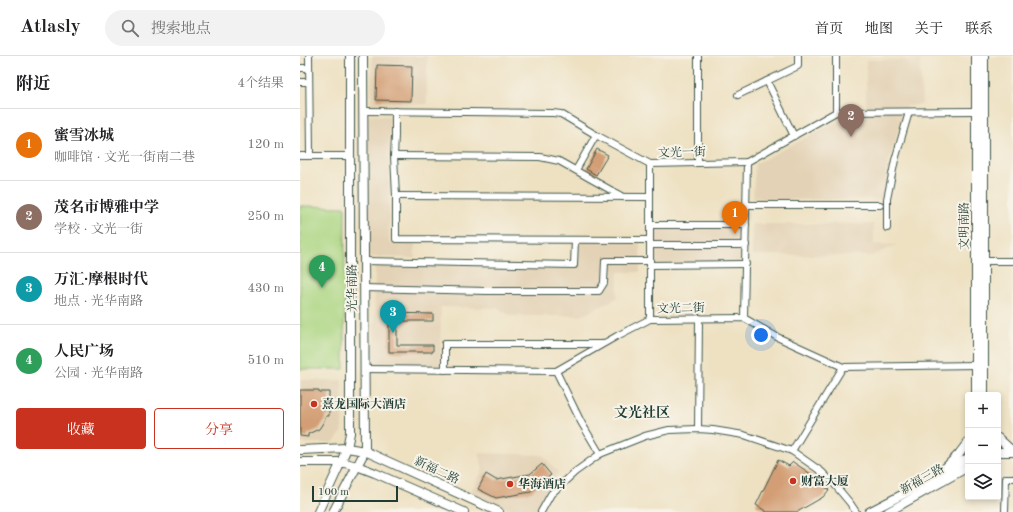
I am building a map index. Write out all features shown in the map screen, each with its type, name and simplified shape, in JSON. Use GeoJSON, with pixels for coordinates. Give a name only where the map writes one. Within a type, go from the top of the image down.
{"type":"FeatureCollection","features":[{"type":"Feature","properties":{"kind":"main road","name":"光华南路"},"geometry":{"type":"LineString","coordinates":[[341,462],[347,448],[350,433],[350,56]]}},
{"type":"Feature","properties":{"kind":"main road","name":"光华南路"},"geometry":{"type":"LineString","coordinates":[[333,512],[365,451],[364,56]]}},
{"type":"Feature","properties":{"kind":"main road","name":"文明南路"},"geometry":{"type":"LineString","coordinates":[[976,56],[976,392]]}},
{"type":"Feature","properties":{"kind":"main road","name":"文明南路"},"geometry":{"type":"LineString","coordinates":[[984,56],[984,392]]}},
{"type":"Feature","properties":{"kind":"main road"},"geometry":{"type":"LineString","coordinates":[[1001,441],[1013,451]]}},
{"type":"Feature","properties":{"kind":"main road"},"geometry":{"type":"LineString","coordinates":[[938,476],[965,446]]}},
{"type":"Feature","properties":{"kind":"main road","name":"新福二路"},"geometry":{"type":"LineString","coordinates":[[300,450],[347,448],[365,451],[499,512]]}},
{"type":"Feature","properties":{"kind":"main road"},"geometry":{"type":"LineString","coordinates":[[1001,452],[1013,451]]}},
{"type":"Feature","properties":{"kind":"main road"},"geometry":{"type":"LineString","coordinates":[[869,512],[938,476],[965,460]]}},
{"type":"Feature","properties":{"kind":"main road"},"geometry":{"type":"LineString","coordinates":[[300,462],[341,462],[357,466],[464,512]]}},
{"type":"Feature","properties":{"kind":"main road"},"geometry":{"type":"LineString","coordinates":[[318,512],[341,462]]}},
{"type":"Feature","properties":{"kind":"main road","name":"新福三路"},"geometry":{"type":"LineString","coordinates":[[888,512],[965,469]]}},
{"type":"Feature","properties":{"kind":"street"},"geometry":{"type":"LineString","coordinates":[[310,56],[310,156]]}},
{"type":"Feature","properties":{"kind":"street"},"geometry":{"type":"LineString","coordinates":[[698,56],[698,163]]}},
{"type":"Feature","properties":{"kind":"street"},"geometry":{"type":"LineString","coordinates":[[738,95],[798,66],[798,56]]}},
{"type":"Feature","properties":{"kind":"street"},"geometry":{"type":"LineString","coordinates":[[836,56],[836,112]]}},
{"type":"Feature","properties":{"kind":"street"},"geometry":{"type":"LineString","coordinates":[[300,68],[309,68]]}},
{"type":"Feature","properties":{"kind":"street"},"geometry":{"type":"LineString","coordinates":[[767,81],[794,136]]}},
{"type":"Feature","properties":{"kind":"street"},"geometry":{"type":"LineString","coordinates":[[300,82],[310,82]]}},
{"type":"Feature","properties":{"kind":"street","name":"文光一街"},"geometry":{"type":"LineString","coordinates":[[364,111],[561,114],[650,164],[747,162],[836,112],[976,111]]}},
{"type":"Feature","properties":{"kind":"street"},"geometry":{"type":"LineString","coordinates":[[395,111],[394,156],[396,239],[575,240],[746,245]]}},
{"type":"Feature","properties":{"kind":"street"},"geometry":{"type":"LineString","coordinates":[[887,228],[887,199],[895,160],[909,112]]}},
{"type":"Feature","properties":{"kind":"street"},"geometry":{"type":"LineString","coordinates":[[576,170],[596,135]]}},
{"type":"Feature","properties":{"kind":"street"},"geometry":{"type":"LineString","coordinates":[[300,156],[350,156]]}},
{"type":"Feature","properties":{"kind":"street"},"geometry":{"type":"LineString","coordinates":[[394,156],[540,157],[559,161],[624,197]]}},
{"type":"Feature","properties":{"kind":"street"},"geometry":{"type":"LineString","coordinates":[[744,318],[747,162]]}},
{"type":"Feature","properties":{"kind":"street"},"geometry":{"type":"LineString","coordinates":[[650,164],[650,319]]}},
{"type":"Feature","properties":{"kind":"street"},"geometry":{"type":"LineString","coordinates":[[396,196],[650,197]]}},
{"type":"Feature","properties":{"kind":"street"},"geometry":{"type":"LineString","coordinates":[[746,205],[880,205]]}},
{"type":"Feature","properties":{"kind":"street"},"geometry":{"type":"LineString","coordinates":[[650,225],[746,225]]}},
{"type":"Feature","properties":{"kind":"street"},"geometry":{"type":"LineString","coordinates":[[364,261],[574,265],[575,240]]}},
{"type":"Feature","properties":{"kind":"street"},"geometry":{"type":"LineString","coordinates":[[364,288],[486,291],[599,290],[604,283],[605,261],[746,264]]}},
{"type":"Feature","properties":{"kind":"street"},"geometry":{"type":"LineString","coordinates":[[984,261],[1013,261]]}},
{"type":"Feature","properties":{"kind":"street"},"geometry":{"type":"LineString","coordinates":[[698,429],[699,318]]}},
{"type":"Feature","properties":{"kind":"street","name":"文光二街"},"geometry":{"type":"LineString","coordinates":[[556,371],[650,319],[699,318],[744,318],[777,337],[844,367],[976,366]]}},
{"type":"Feature","properties":{"kind":"street"},"geometry":{"type":"LineString","coordinates":[[445,370],[445,344],[603,344]]}},
{"type":"Feature","properties":{"kind":"street"},"geometry":{"type":"LineString","coordinates":[[792,451],[844,367]]}},
{"type":"Feature","properties":{"kind":"street"},"geometry":{"type":"LineString","coordinates":[[364,369],[556,371],[580,422],[600,454]]}},
{"type":"Feature","properties":{"kind":"street"},"geometry":{"type":"LineString","coordinates":[[541,512],[551,494],[576,472],[600,454],[644,436],[668,430],[698,429],[744,435],[792,451],[822,472],[835,485],[856,512]]}},
{"type":"Feature","properties":{"kind":"street"},"geometry":{"type":"LineString","coordinates":[[1005,512],[1006,478],[1013,478]]}},
{"type":"Feature","properties":{"kind":"shaded area"},"geometry":{"type":"Polygon","coordinates":[[[372,56],[427,56],[427,104],[371,105],[372,56]]]}},
{"type":"Feature","properties":{"kind":"shaded area"},"geometry":{"type":"Polygon","coordinates":[[[866,60],[920,60],[922,105],[907,106],[887,166],[884,199],[753,200],[755,164],[836,122],[866,122],[866,60]]]}},
{"type":"Feature","properties":{"kind":"shaded area"},"geometry":{"type":"Polygon","coordinates":[[[368,115],[390,116],[389,243],[415,243],[415,258],[367,257],[368,115]]]}},
{"type":"Feature","properties":{"kind":"shaded area"},"geometry":{"type":"Polygon","coordinates":[[[752,224],[874,224],[874,244],[897,245],[871,256],[752,255],[752,224]]]}},
{"type":"Feature","properties":{"kind":"shaded area"},"geometry":{"type":"Polygon","coordinates":[[[650,225],[746,225],[746,264],[650,265],[650,225]]]}},
{"type":"Feature","properties":{"kind":"shaded area"},"geometry":{"type":"Polygon","coordinates":[[[575,240],[640,240],[640,272],[618,272],[617,298],[581,316],[511,316],[498,308],[441,307],[440,365],[374,364],[375,261],[574,265],[575,240]]]}},
{"type":"Feature","properties":{"kind":"shaded area"},"geometry":{"type":"Polygon","coordinates":[[[300,380],[342,380],[342,428],[341,433],[334,442],[300,443],[300,380]]]}},
{"type":"Feature","properties":{"kind":"shaded area"},"geometry":{"type":"Polygon","coordinates":[[[478,453],[543,455],[558,472],[536,512],[517,512],[470,493],[483,469],[478,453]]]}},
{"type":"Feature","properties":{"kind":"green space"},"geometry":{"type":"Polygon","coordinates":[[[300,206],[345,207],[344,369],[300,369],[300,206]]]}},
{"type":"Feature","properties":{"kind":"building"},"geometry":{"type":"Polygon","coordinates":[[[377,65],[412,66],[411,101],[376,100],[377,65]]]}},
{"type":"Feature","properties":{"kind":"building"},"geometry":{"type":"Polygon","coordinates":[[[597,149],[608,155],[596,175],[586,169],[597,149]]]}},
{"type":"Feature","properties":{"kind":"building"},"geometry":{"type":"Polygon","coordinates":[[[389,313],[433,314],[433,321],[397,321],[397,345],[433,345],[433,352],[389,352],[389,313]]]}},
{"type":"Feature","properties":{"kind":"building","name":"熹龙国际大酒店"},"geometry":{"type":"Polygon","coordinates":[[[300,390],[319,390],[319,392],[329,392],[329,416],[326,416],[319,429],[308,434],[308,437],[300,436],[300,390]]]}},
{"type":"Feature","properties":{"kind":"building","name":"财富大厦"},"geometry":{"type":"Polygon","coordinates":[[[778,460],[789,466],[793,462],[808,472],[829,490],[823,497],[797,512],[767,512],[756,505],[778,460]]]}},
{"type":"Feature","properties":{"kind":"building","name":"华海酒店"},"geometry":{"type":"Polygon","coordinates":[[[542,464],[551,475],[531,492],[496,498],[478,489],[486,474],[496,480],[530,474],[542,464]]]}},
{"type":"Feature","properties":{"kind":"place","name":"茂名市博雅中学"},"geometry":{"type":"Point","coordinates":[851,137]}},
{"type":"Feature","properties":{"kind":"place","name":"蜜雪冰城"},"geometry":{"type":"Point","coordinates":[735,234]}},
{"type":"Feature","properties":{"kind":"place","name":"人民广场"},"geometry":{"type":"Point","coordinates":[322,288]}},
{"type":"Feature","properties":{"kind":"place","name":"万汇·摩根时代"},"geometry":{"type":"Point","coordinates":[393,333]}},
{"type":"Feature","properties":{"kind":"place","name":"熹龙国际大酒店"},"geometry":{"type":"Point","coordinates":[314,404]}},
{"type":"Feature","properties":{"kind":"place","name":"财富大厦"},"geometry":{"type":"Point","coordinates":[793,481]}},
{"type":"Feature","properties":{"kind":"place","name":"华海酒店"},"geometry":{"type":"Point","coordinates":[510,484]}},
{"type":"Feature","properties":{"kind":"district","name":"文光社区"},"geometry":{"type":"Point","coordinates":[642,412]}}]}
